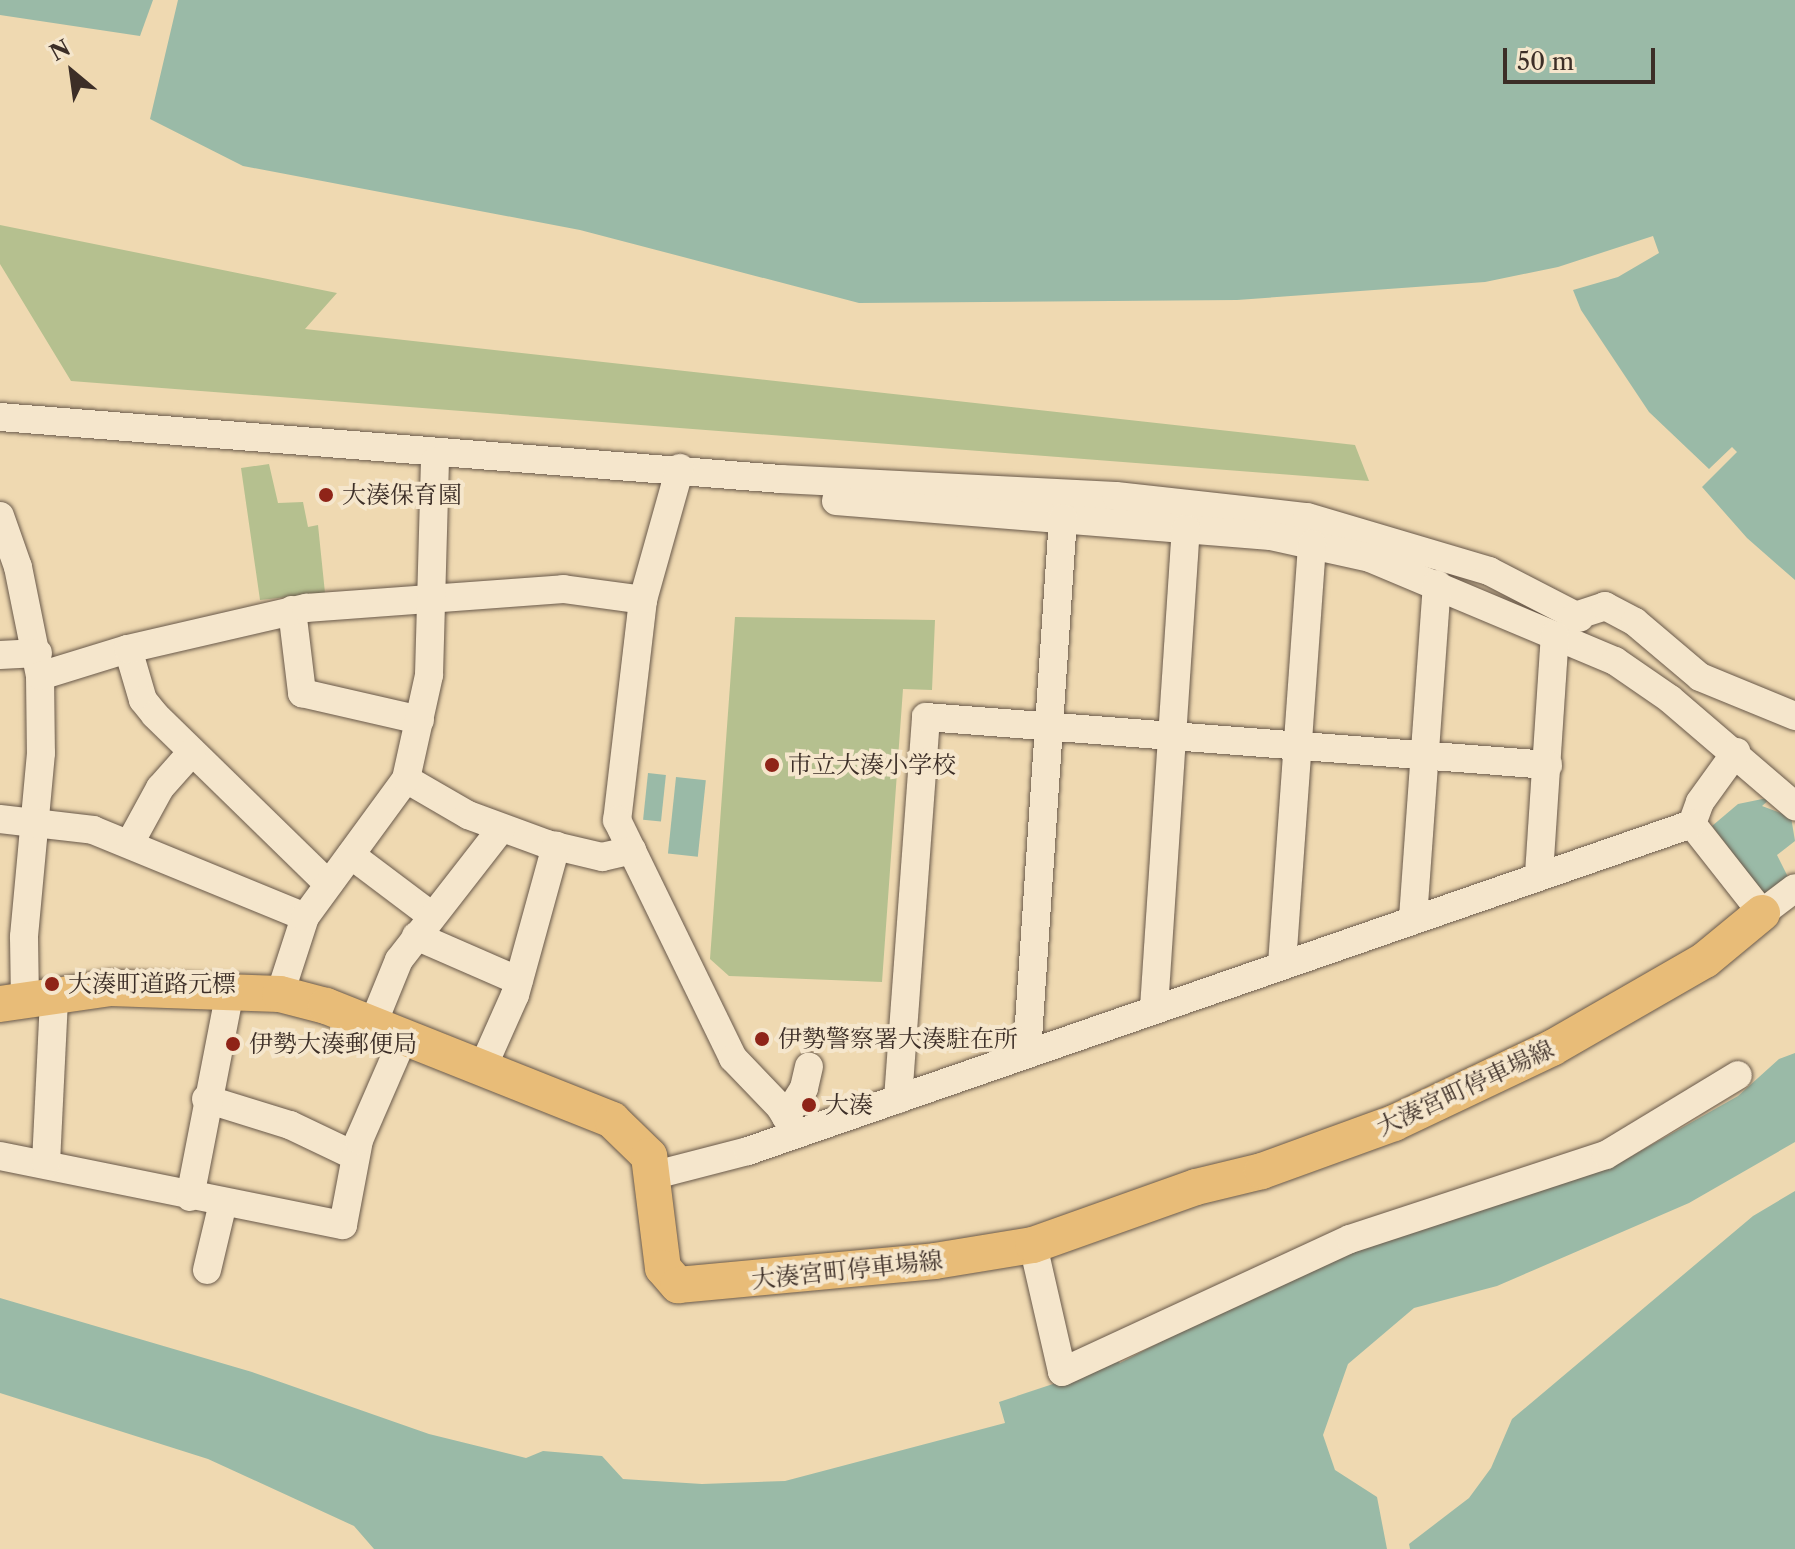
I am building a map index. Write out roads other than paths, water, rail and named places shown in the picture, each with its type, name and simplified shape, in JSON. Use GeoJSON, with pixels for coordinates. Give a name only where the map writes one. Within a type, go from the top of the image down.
{"type":"FeatureCollection","features":[{"type":"Feature","properties":{"kind":"main road","name":"大湊宮町停車場線"},"geometry":{"type":"LineString","coordinates":[[26,1001],[111,988],[280,994],[387,1032],[612,1120],[649,1156],[655,1175],[663,1268],[678,1285],[935,1261],[1033,1245],[1394,1123],[1641,1000],[1705,960],[1762,913]]}},
{"type":"Feature","properties":{"kind":"street"},"geometry":{"type":"LineString","coordinates":[[0,417],[678,472],[1116,496],[1307,517],[1489,571],[1578,617],[1605,606],[1635,622],[1700,677],[1795,716]]}},
{"type":"Feature","properties":{"kind":"street"},"geometry":{"type":"LineString","coordinates":[[280,994],[305,917],[406,779],[429,675],[428,596],[435,461]]}},
{"type":"Feature","properties":{"kind":"street"},"geometry":{"type":"LineString","coordinates":[[678,472],[771,495],[1186,529],[1312,544],[1370,558],[1437,584],[1640,676],[1736,752],[1795,806]]}},
{"type":"Feature","properties":{"kind":"street"},"geometry":{"type":"LineString","coordinates":[[678,472],[643,600],[617,820],[733,1058],[791,1126]]}},
{"type":"Feature","properties":{"kind":"street"},"geometry":{"type":"LineString","coordinates":[[0,516],[39,664],[41,753],[24,937],[26,1001],[55,1058],[46,1163]]}},
{"type":"Feature","properties":{"kind":"street"},"geometry":{"type":"LineString","coordinates":[[1027,1053],[1063,518]]}},
{"type":"Feature","properties":{"kind":"street"},"geometry":{"type":"LineString","coordinates":[[1154,1008],[1186,529]]}},
{"type":"Feature","properties":{"kind":"street"},"geometry":{"type":"LineString","coordinates":[[1282,964],[1312,544]]}},
{"type":"Feature","properties":{"kind":"street"},"geometry":{"type":"LineString","coordinates":[[1413,918],[1437,584]]}},
{"type":"Feature","properties":{"kind":"street"},"geometry":{"type":"LineString","coordinates":[[0,655],[39,664],[128,649],[292,610],[428,596],[563,589],[643,600]]}},
{"type":"Feature","properties":{"kind":"street"},"geometry":{"type":"LineString","coordinates":[[292,610],[302,693],[420,720]]}},
{"type":"Feature","properties":{"kind":"street"},"geometry":{"type":"LineString","coordinates":[[1539,874],[1555,636]]}},
{"type":"Feature","properties":{"kind":"street"},"geometry":{"type":"LineString","coordinates":[[128,649],[143,700],[328,884]]}},
{"type":"Feature","properties":{"kind":"street"},"geometry":{"type":"LineString","coordinates":[[898,1099],[926,717],[1548,765]]}},
{"type":"Feature","properties":{"kind":"street"},"geometry":{"type":"LineString","coordinates":[[130,843],[160,788],[192,752]]}},
{"type":"Feature","properties":{"kind":"street"},"geometry":{"type":"LineString","coordinates":[[1692,824],[1700,802],[1736,752]]}},
{"type":"Feature","properties":{"kind":"street"},"geometry":{"type":"LineString","coordinates":[[406,779],[501,829],[602,857],[632,850]]}},
{"type":"Feature","properties":{"kind":"street"},"geometry":{"type":"LineString","coordinates":[[0,819],[33,819],[130,843],[305,917]]}},
{"type":"Feature","properties":{"kind":"street"},"geometry":{"type":"LineString","coordinates":[[655,1175],[694,1169],[791,1126],[898,1099],[1539,874],[1692,824]]}},
{"type":"Feature","properties":{"kind":"street"},"geometry":{"type":"LineString","coordinates":[[1692,824],[1762,913],[1795,888]]}},
{"type":"Feature","properties":{"kind":"street"},"geometry":{"type":"LineString","coordinates":[[0,1156],[46,1163],[190,1197],[343,1225],[355,1156],[387,1032],[394,970],[424,926],[501,829]]}},
{"type":"Feature","properties":{"kind":"street"},"geometry":{"type":"LineString","coordinates":[[482,1069],[517,988],[556,846]]}},
{"type":"Feature","properties":{"kind":"street"},"geometry":{"type":"LineString","coordinates":[[351,855],[424,926],[517,988]]}},
{"type":"Feature","properties":{"kind":"street"},"geometry":{"type":"LineString","coordinates":[[190,1197],[206,1099],[230,991]]}},
{"type":"Feature","properties":{"kind":"street"},"geometry":{"type":"LineString","coordinates":[[791,1126],[809,1067]]}},
{"type":"Feature","properties":{"kind":"street"},"geometry":{"type":"LineString","coordinates":[[1033,1245],[1062,1372],[1350,1239],[1606,1155],[1738,1075]]}},
{"type":"Feature","properties":{"kind":"street"},"geometry":{"type":"LineString","coordinates":[[206,1099],[290,1125],[355,1156]]}},
{"type":"Feature","properties":{"kind":"street"},"geometry":{"type":"LineString","coordinates":[[207,1270],[223,1203]]}},
{"type":"Feature","properties":{"kind":"place","name":"大湊保育園"},"geometry":{"type":"Point","coordinates":[326,495]}},
{"type":"Feature","properties":{"kind":"place","name":"市立大湊小学校"},"geometry":{"type":"Point","coordinates":[772,765]}},
{"type":"Feature","properties":{"kind":"place","name":"大湊町道路元標"},"geometry":{"type":"Point","coordinates":[52,984]}},
{"type":"Feature","properties":{"kind":"place","name":"伊勢警察署大湊駐在所"},"geometry":{"type":"Point","coordinates":[762,1039]}},
{"type":"Feature","properties":{"kind":"place","name":"伊勢大湊郵便局"},"geometry":{"type":"Point","coordinates":[233,1044]}},
{"type":"Feature","properties":{"kind":"place","name":"大湊"},"geometry":{"type":"Point","coordinates":[809,1105]}}]}
